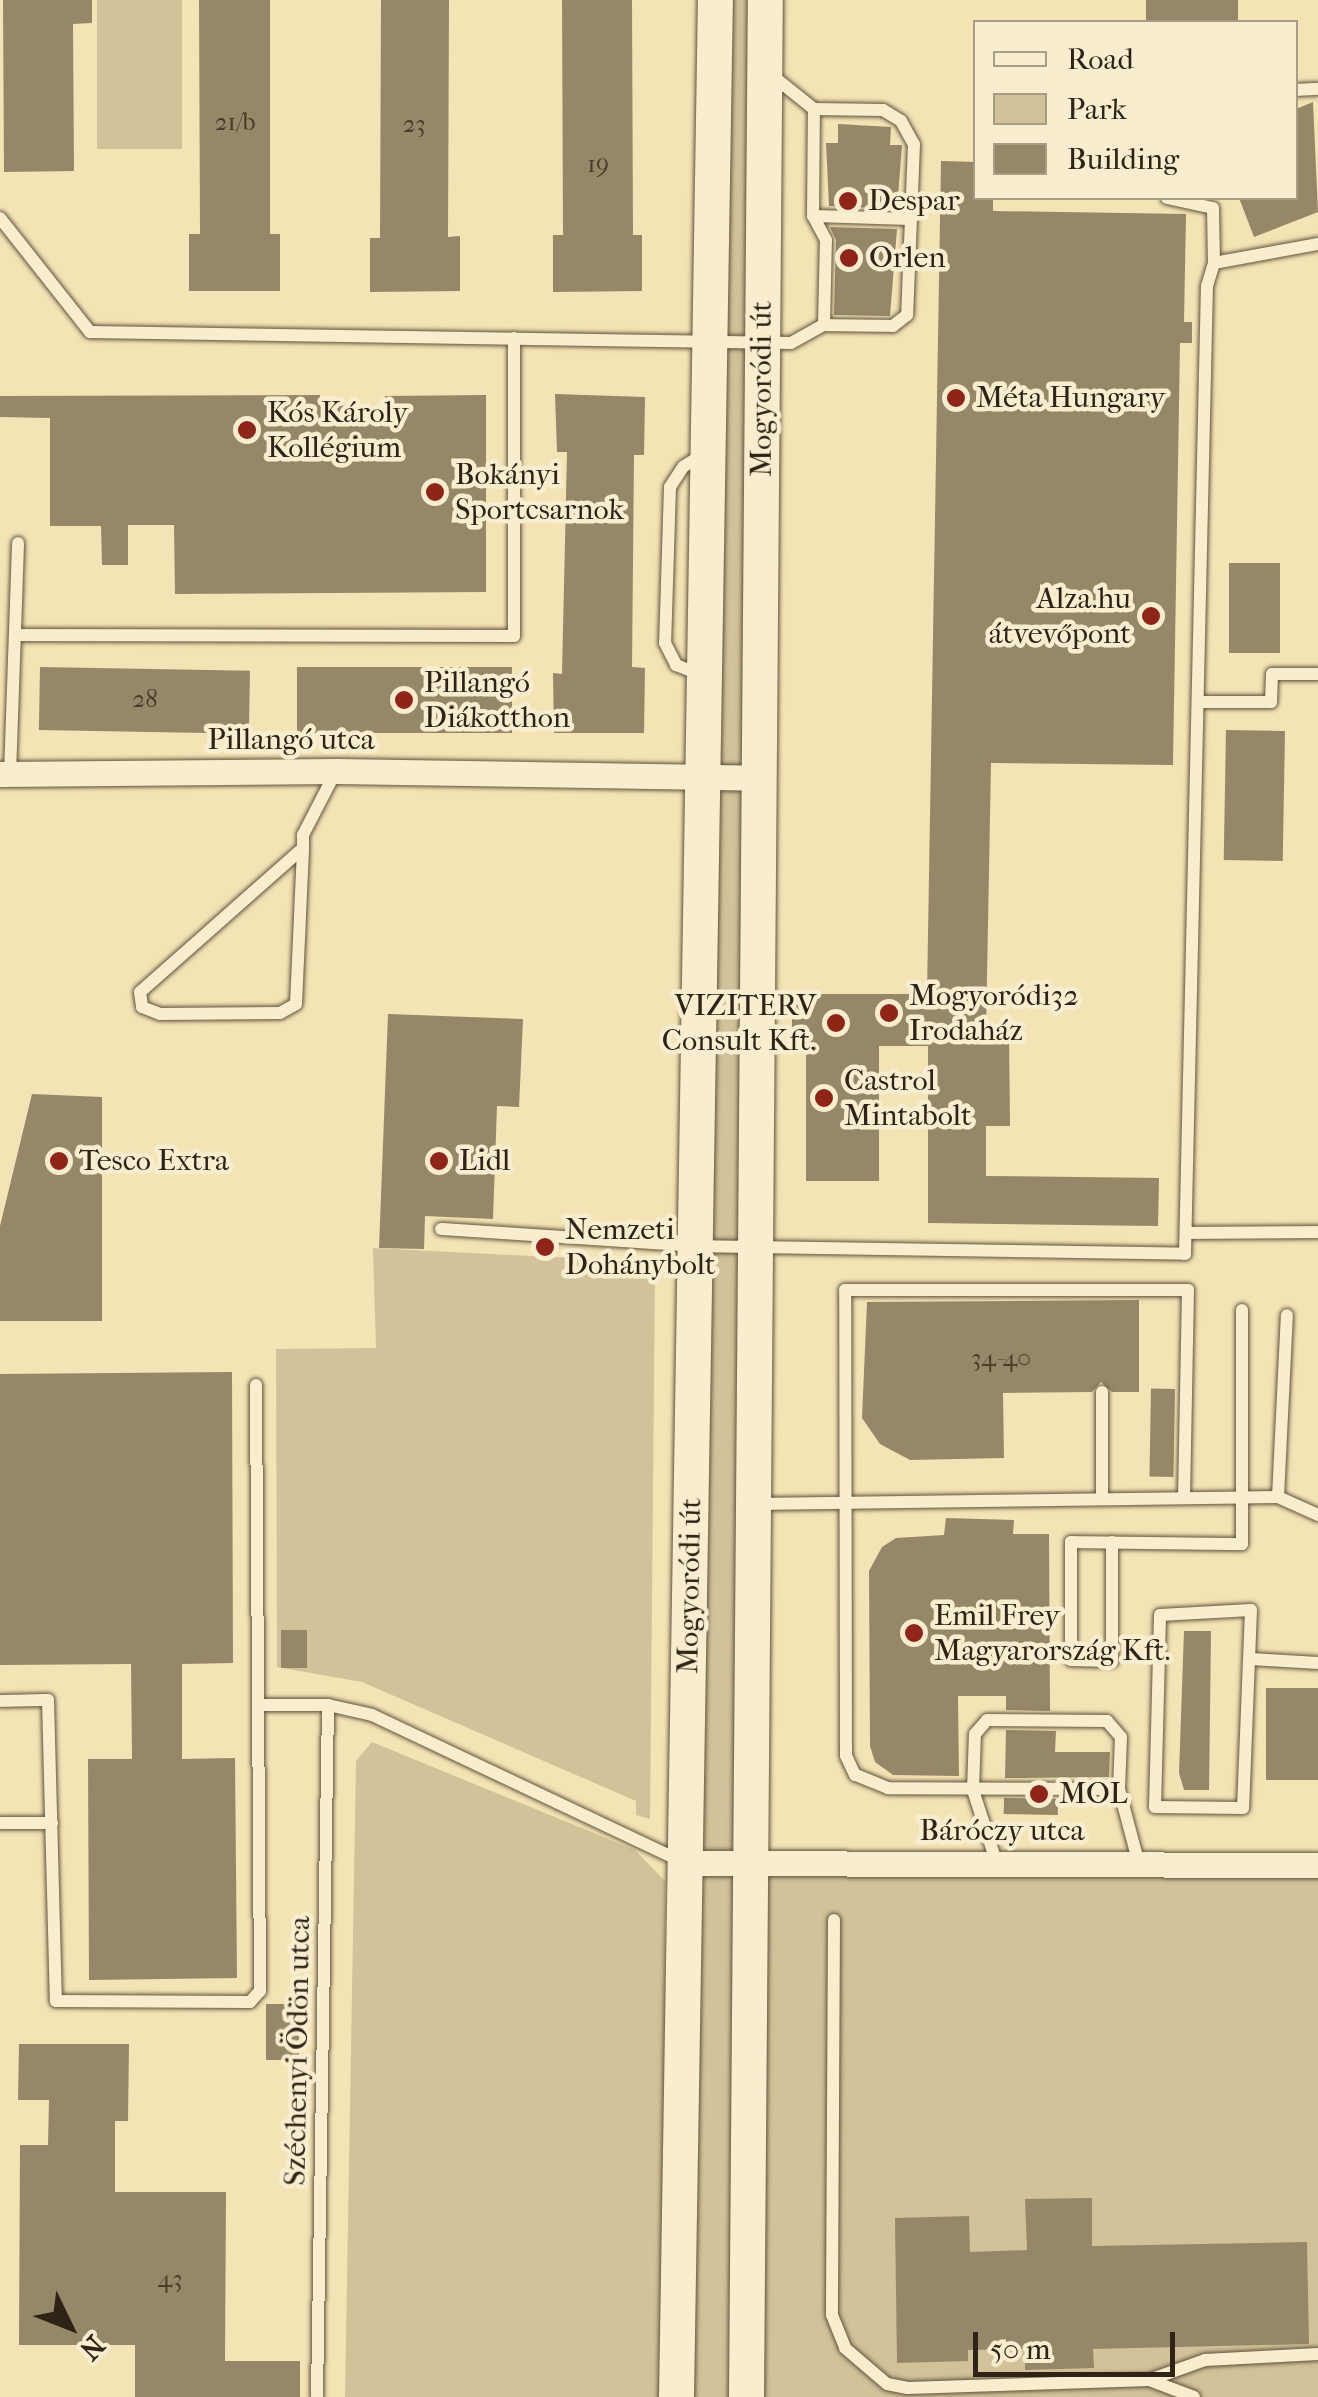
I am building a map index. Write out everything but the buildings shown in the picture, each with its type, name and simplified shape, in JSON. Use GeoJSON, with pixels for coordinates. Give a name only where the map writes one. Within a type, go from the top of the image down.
{"type":"FeatureCollection","features":[{"type":"Feature","properties":{"kind":"street","name":"Mogyoródi út"},"geometry":{"type":"LineString","coordinates":[[676,2397],[715,0]]}},
{"type":"Feature","properties":{"kind":"street","name":"Mogyoródi út"},"geometry":{"type":"LineString","coordinates":[[746,2397],[765,0]]}},
{"type":"Feature","properties":{"kind":"street","name":"Pillangó utca"},"geometry":{"type":"LineString","coordinates":[[5,774],[336,771],[703,775]]}},
{"type":"Feature","properties":{"kind":"street"},"geometry":{"type":"LineString","coordinates":[[703,775],[759,778]]}},
{"type":"Feature","properties":{"kind":"street","name":"Báróczy utca"},"geometry":{"type":"LineString","coordinates":[[685,1863],[1318,1864]]}},
{"type":"Feature","properties":{"kind":"lane"},"geometry":{"type":"LineString","coordinates":[[0,218],[90,332],[762,344],[792,343],[824,325],[859,321],[893,326],[907,315],[914,144],[901,120],[883,110],[814,109],[764,70]]}},
{"type":"Feature","properties":{"kind":"lane"},"geometry":{"type":"LineString","coordinates":[[814,109],[813,216],[826,240],[824,325]]}},
{"type":"Feature","properties":{"kind":"lane"},"geometry":{"type":"LineString","coordinates":[[441,1229],[695,1246],[1185,1254],[1207,286],[1214,263],[1214,208],[1176,200]]}},
{"type":"Feature","properties":{"kind":"lane"},"geometry":{"type":"LineString","coordinates":[[813,216],[862,224],[911,219]]}},
{"type":"Feature","properties":{"kind":"lane"},"geometry":{"type":"LineString","coordinates":[[1214,263],[1318,244]]}},
{"type":"Feature","properties":{"kind":"lane"},"geometry":{"type":"LineString","coordinates":[[16,636],[514,636],[514,338]]}},
{"type":"Feature","properties":{"kind":"lane"},"geometry":{"type":"LineString","coordinates":[[5,774],[16,636],[18,542]]}},
{"type":"Feature","properties":{"kind":"lane"},"geometry":{"type":"LineString","coordinates":[[1198,702],[1271,702],[1272,674],[1318,674]]}},
{"type":"Feature","properties":{"kind":"lane"},"geometry":{"type":"LineString","coordinates":[[303,848],[140,992],[142,1007],[160,1014],[280,1013],[296,1004],[303,848],[336,771]]}},
{"type":"Feature","properties":{"kind":"lane"},"geometry":{"type":"LineString","coordinates":[[1186,1233],[1318,1232]]}},
{"type":"Feature","properties":{"kind":"lane"},"geometry":{"type":"LineString","coordinates":[[1119,1790],[870,1786],[846,1756],[845,1290],[1188,1290],[1184,1497]]}},
{"type":"Feature","properties":{"kind":"lane"},"geometry":{"type":"LineString","coordinates":[[1112,1542],[1112,1661],[1071,1660],[1071,1542],[1112,1542],[1242,1544],[1242,1310]]}},
{"type":"Feature","properties":{"kind":"lane"},"geometry":{"type":"LineString","coordinates":[[1278,1497],[1287,1315]]}},
{"type":"Feature","properties":{"kind":"lane"},"geometry":{"type":"LineString","coordinates":[[0,1701],[48,1700],[56,2001],[250,2002],[260,1991],[256,1385]]}},
{"type":"Feature","properties":{"kind":"lane"},"geometry":{"type":"LineString","coordinates":[[1102,1392],[1102,1496]]}},
{"type":"Feature","properties":{"kind":"lane"},"geometry":{"type":"LineString","coordinates":[[753,1504],[1102,1496],[1278,1497],[1318,1515]]}},
{"type":"Feature","properties":{"kind":"lane"},"geometry":{"type":"LineString","coordinates":[[1251,1610],[1252,1659],[1242,1808],[1155,1808],[1160,1615],[1251,1610]]}},
{"type":"Feature","properties":{"kind":"lane"},"geometry":{"type":"LineString","coordinates":[[1252,1659],[1318,1664]]}},
{"type":"Feature","properties":{"kind":"lane"},"geometry":{"type":"LineString","coordinates":[[258,1705],[328,1705],[393,1724],[685,1863]]}},
{"type":"Feature","properties":{"kind":"lane","name":"Széchenyi Ödön utca"},"geometry":{"type":"LineString","coordinates":[[317,2397],[328,1705]]}},
{"type":"Feature","properties":{"kind":"lane"},"geometry":{"type":"LineString","coordinates":[[997,1864],[974,1790],[974,1734],[987,1720],[1108,1721],[1121,1737],[1119,1790],[1138,1864]]}},
{"type":"Feature","properties":{"kind":"lane"},"geometry":{"type":"LineString","coordinates":[[0,1823],[52,1823]]}},
{"type":"Feature","properties":{"kind":"lane"},"geometry":{"type":"LineString","coordinates":[[834,1920],[832,2315],[845,2348],[887,2384],[908,2388],[1149,2380],[1206,2360],[1318,2354]]}},
{"type":"Feature","properties":{"kind":"lane"},"geometry":{"type":"LineString","coordinates":[[1149,2380],[1194,2397]]}},
{"type":"Feature","properties":{"kind":"green space"},"geometry":{"type":"Polygon","coordinates":[[[97,0],[182,0],[182,149],[97,149],[97,0]]]}},
{"type":"Feature","properties":{"kind":"green space"},"geometry":{"type":"Polygon","coordinates":[[[715,0],[765,0],[750,1862],[1318,1865],[1318,2397],[676,2397],[715,0]]]}},
{"type":"Feature","properties":{"kind":"green space"},"geometry":{"type":"Polygon","coordinates":[[[373,1248],[632,1261],[655,1271],[650,1819],[636,1815],[636,1801],[362,1682],[277,1667],[276,1349],[376,1348],[373,1248]]]}},
{"type":"Feature","properties":{"kind":"green space"},"geometry":{"type":"Polygon","coordinates":[[[372,1742],[635,1850],[665,1881],[664,2397],[345,2397],[356,1761],[372,1742]]]}},
{"type":"Feature","properties":{"kind":"place","name":"Despar"},"geometry":{"type":"Point","coordinates":[848,201]}},
{"type":"Feature","properties":{"kind":"place","name":"Orlen"},"geometry":{"type":"Point","coordinates":[849,258]}},
{"type":"Feature","properties":{"kind":"place","name":"Méta Hungary"},"geometry":{"type":"Point","coordinates":[956,398]}},
{"type":"Feature","properties":{"kind":"place","name":"Kós Károly Kollégium"},"geometry":{"type":"Point","coordinates":[247,430]}},
{"type":"Feature","properties":{"kind":"place","name":"Bokányi Sportcsarnok"},"geometry":{"type":"Point","coordinates":[435,492]}},
{"type":"Feature","properties":{"kind":"place","name":"Alza.hu átvevőpont"},"geometry":{"type":"Point","coordinates":[1151,616]}},
{"type":"Feature","properties":{"kind":"place","name":"Pillangó Diákotthon"},"geometry":{"type":"Point","coordinates":[404,700]}},
{"type":"Feature","properties":{"kind":"place","name":"Mogyoródi32 Irodaház"},"geometry":{"type":"Point","coordinates":[889,1013]}},
{"type":"Feature","properties":{"kind":"place","name":"VIZITERV Consult Kft."},"geometry":{"type":"Point","coordinates":[836,1023]}},
{"type":"Feature","properties":{"kind":"place","name":"Castrol Mintabolt"},"geometry":{"type":"Point","coordinates":[824,1098]}},
{"type":"Feature","properties":{"kind":"place","name":"Tesco Extra"},"geometry":{"type":"Point","coordinates":[59,1161]}},
{"type":"Feature","properties":{"kind":"place","name":"Lidl"},"geometry":{"type":"Point","coordinates":[439,1161]}},
{"type":"Feature","properties":{"kind":"place","name":"Nemzeti Dohánybolt"},"geometry":{"type":"Point","coordinates":[545,1247]}},
{"type":"Feature","properties":{"kind":"place","name":"Emil Frey Magyarország Kft."},"geometry":{"type":"Point","coordinates":[914,1633]}},
{"type":"Feature","properties":{"kind":"place","name":"MOL"},"geometry":{"type":"Point","coordinates":[1039,1794]}}]}
